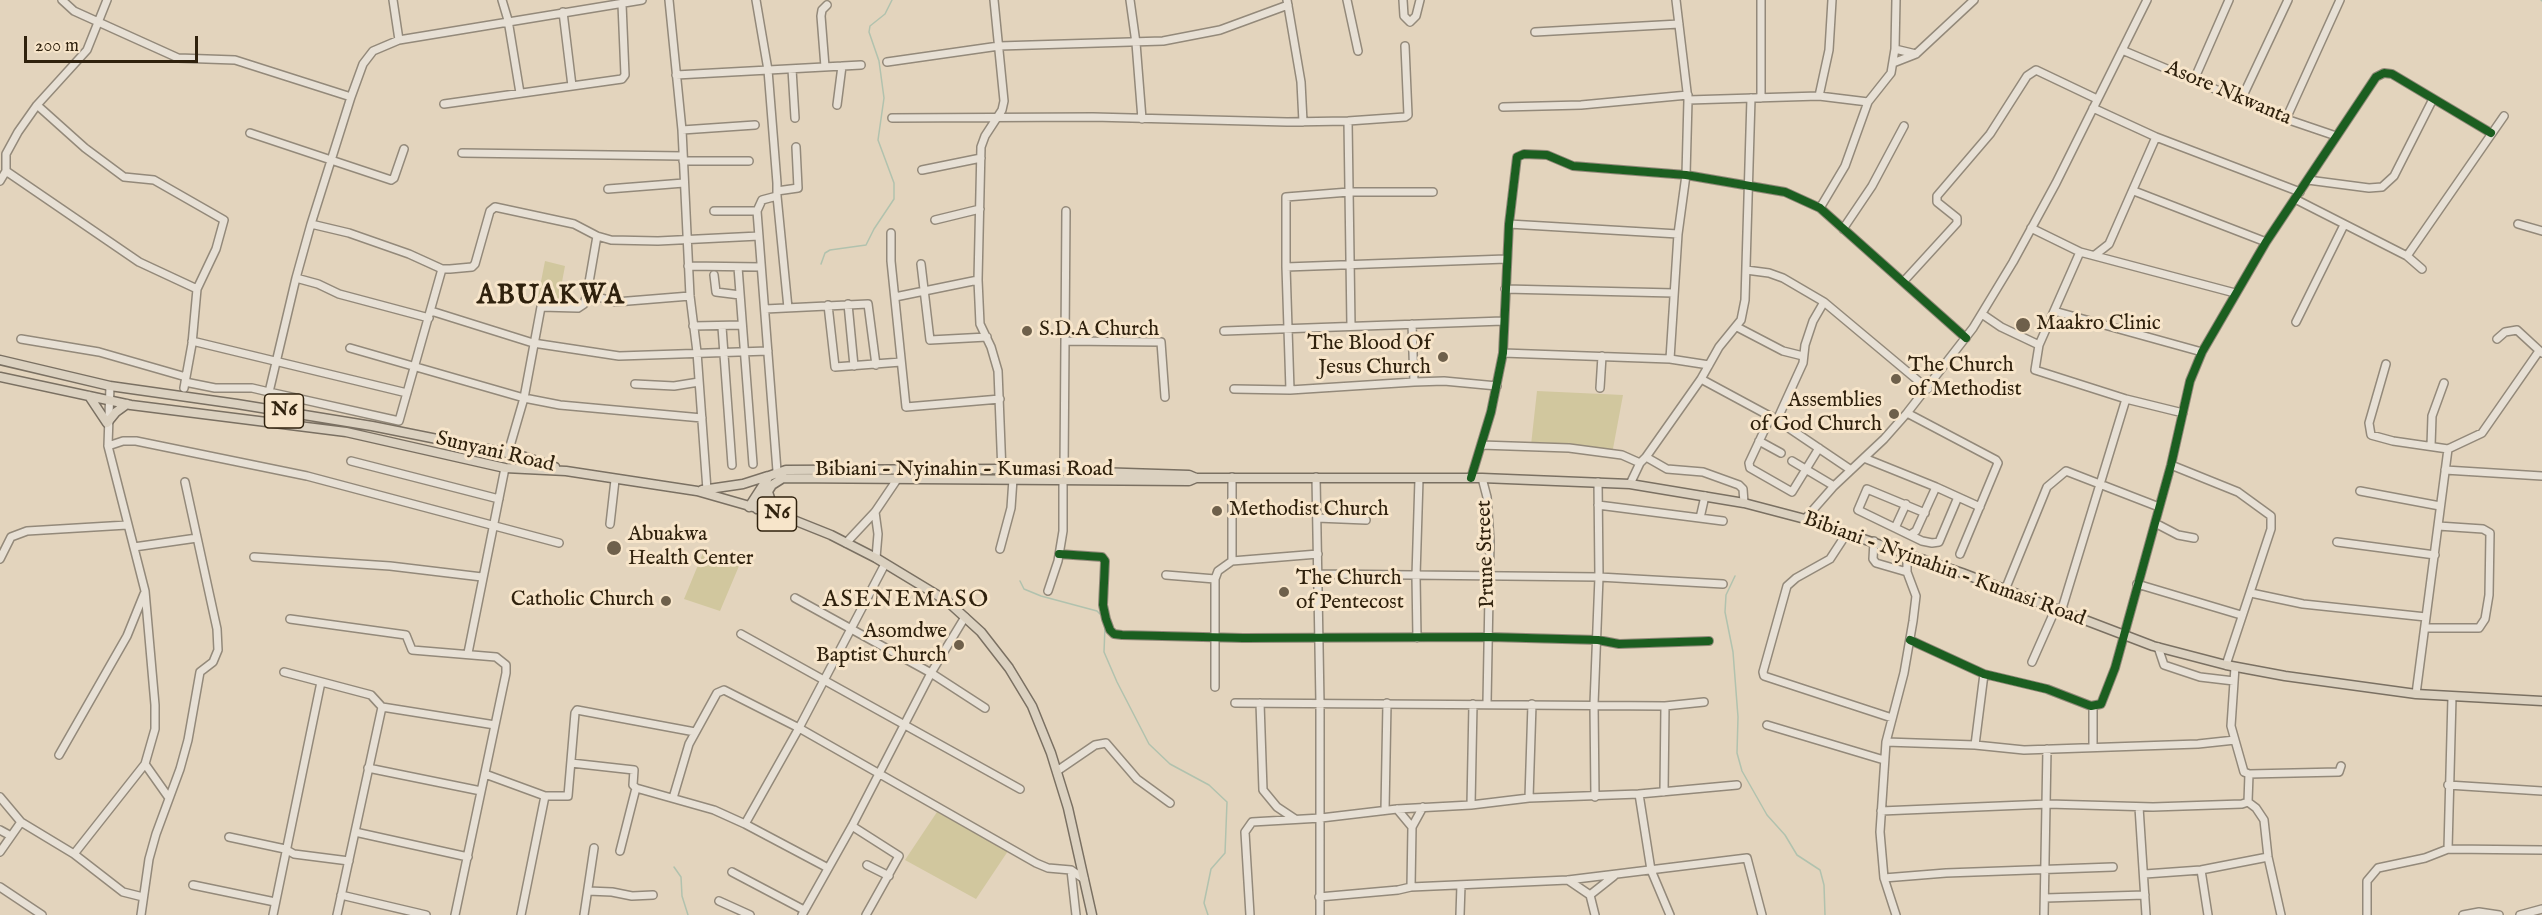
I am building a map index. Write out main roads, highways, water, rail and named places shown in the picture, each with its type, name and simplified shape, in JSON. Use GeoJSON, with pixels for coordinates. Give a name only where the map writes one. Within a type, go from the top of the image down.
{"type":"FeatureCollection","features":[{"type":"Feature","properties":{"kind":"main road","name":"Sunyani Road"},"geometry":{"type":"LineString","coordinates":[[0,360],[110,386],[372,426],[508,453],[566,471]]}},
{"type":"Feature","properties":{"kind":"main road","name":"Sunyani Road"},"geometry":{"type":"LineString","coordinates":[[0,377],[127,404],[346,432],[505,468],[566,471]]}},
{"type":"Feature","properties":{"kind":"main road"},"geometry":{"type":"LineString","coordinates":[[89,396],[107,423],[127,404]]}},
{"type":"Feature","properties":{"kind":"main road","name":"Bibiani - Nyinahin - Kumasi Road"},"geometry":{"type":"LineString","coordinates":[[769,476],[777,471],[1002,469],[1064,476]]}},
{"type":"Feature","properties":{"kind":"main road","name":"N6"},"geometry":{"type":"LineString","coordinates":[[566,471],[697,491],[775,514],[876,558],[947,601],[981,632],[1017,678],[1037,718],[1057,771],[1092,915]]}},
{"type":"Feature","properties":{"kind":"main road","name":"Bibiani - Nyinahin - Kumasi Road"},"geometry":{"type":"LineString","coordinates":[[753,508],[775,482],[783,478],[1013,479],[1064,476],[1189,475],[1196,478],[1482,478],[1630,484],[1744,503],[1805,519],[1907,553],[2123,635],[2230,666],[2284,676],[2416,694],[2542,701]]}},
{"type":"Feature","properties":{"kind":"main road"},"geometry":{"type":"LineString","coordinates":[[697,491],[743,484],[769,476]]}},
{"type":"Feature","properties":{"kind":"main road"},"geometry":{"type":"LineString","coordinates":[[753,508],[769,476]]}},
{"type":"Feature","properties":{"kind":"main road"},"geometry":{"type":"LineString","coordinates":[[768,492],[775,514]]}},
{"type":"Feature","properties":{"kind":"waterway"},"geometry":{"type":"LineString","coordinates":[[821,264],[825,253],[830,250],[866,245],[894,199],[894,183],[878,140],[884,98],[879,61],[869,32],[870,26],[885,14],[892,0]]}},
{"type":"Feature","properties":{"kind":"waterway"},"geometry":{"type":"LineString","coordinates":[[1735,576],[1726,595],[1725,612],[1733,652],[1738,717],[1737,753],[1742,771],[1767,815],[1785,835],[1797,855],[1820,870],[1824,885],[1825,915]]}},
{"type":"Feature","properties":{"kind":"waterway"},"geometry":{"type":"LineString","coordinates":[[1020,581],[1024,589],[1097,611],[1102,616]]}},
{"type":"Feature","properties":{"kind":"waterway"},"geometry":{"type":"LineString","coordinates":[[1105,626],[1104,652],[1149,744],[1170,764],[1209,785],[1227,802],[1225,853],[1211,869],[1204,903],[1208,915]]}},
{"type":"Feature","properties":{"kind":"waterway"},"geometry":{"type":"LineString","coordinates":[[674,867],[681,877],[682,896],[688,915]]}},
{"type":"Feature","properties":{"kind":"place","name":"Maakro Clinic"},"geometry":{"type":"Point","coordinates":[2023,325]}},
{"type":"Feature","properties":{"kind":"place","name":"S.D.A Church"},"geometry":{"type":"Point","coordinates":[1027,331]}},
{"type":"Feature","properties":{"kind":"place","name":"The Blood Of Jesus Church"},"geometry":{"type":"Point","coordinates":[1443,357]}},
{"type":"Feature","properties":{"kind":"place","name":"The Church of Methodist"},"geometry":{"type":"Point","coordinates":[1896,379]}},
{"type":"Feature","properties":{"kind":"place","name":"Assemblies of God Church"},"geometry":{"type":"Point","coordinates":[1894,414]}},
{"type":"Feature","properties":{"kind":"place","name":"Methodist Church"},"geometry":{"type":"Point","coordinates":[1217,511]}},
{"type":"Feature","properties":{"kind":"place","name":"Abuakwa Health Center"},"geometry":{"type":"Point","coordinates":[614,548]}},
{"type":"Feature","properties":{"kind":"place","name":"The Church of Pentecost"},"geometry":{"type":"Point","coordinates":[1284,592]}},
{"type":"Feature","properties":{"kind":"place","name":"Catholic Church"},"geometry":{"type":"Point","coordinates":[666,601]}},
{"type":"Feature","properties":{"kind":"place","name":"Asomdwe Baptist Church"},"geometry":{"type":"Point","coordinates":[959,645]}},
{"type":"Feature","properties":{"kind":"district","name":"ABUAKWA"},"geometry":{"type":"Point","coordinates":[551,297]}},
{"type":"Feature","properties":{"kind":"district","name":"ASENEMASO"},"geometry":{"type":"Point","coordinates":[906,601]}}]}
